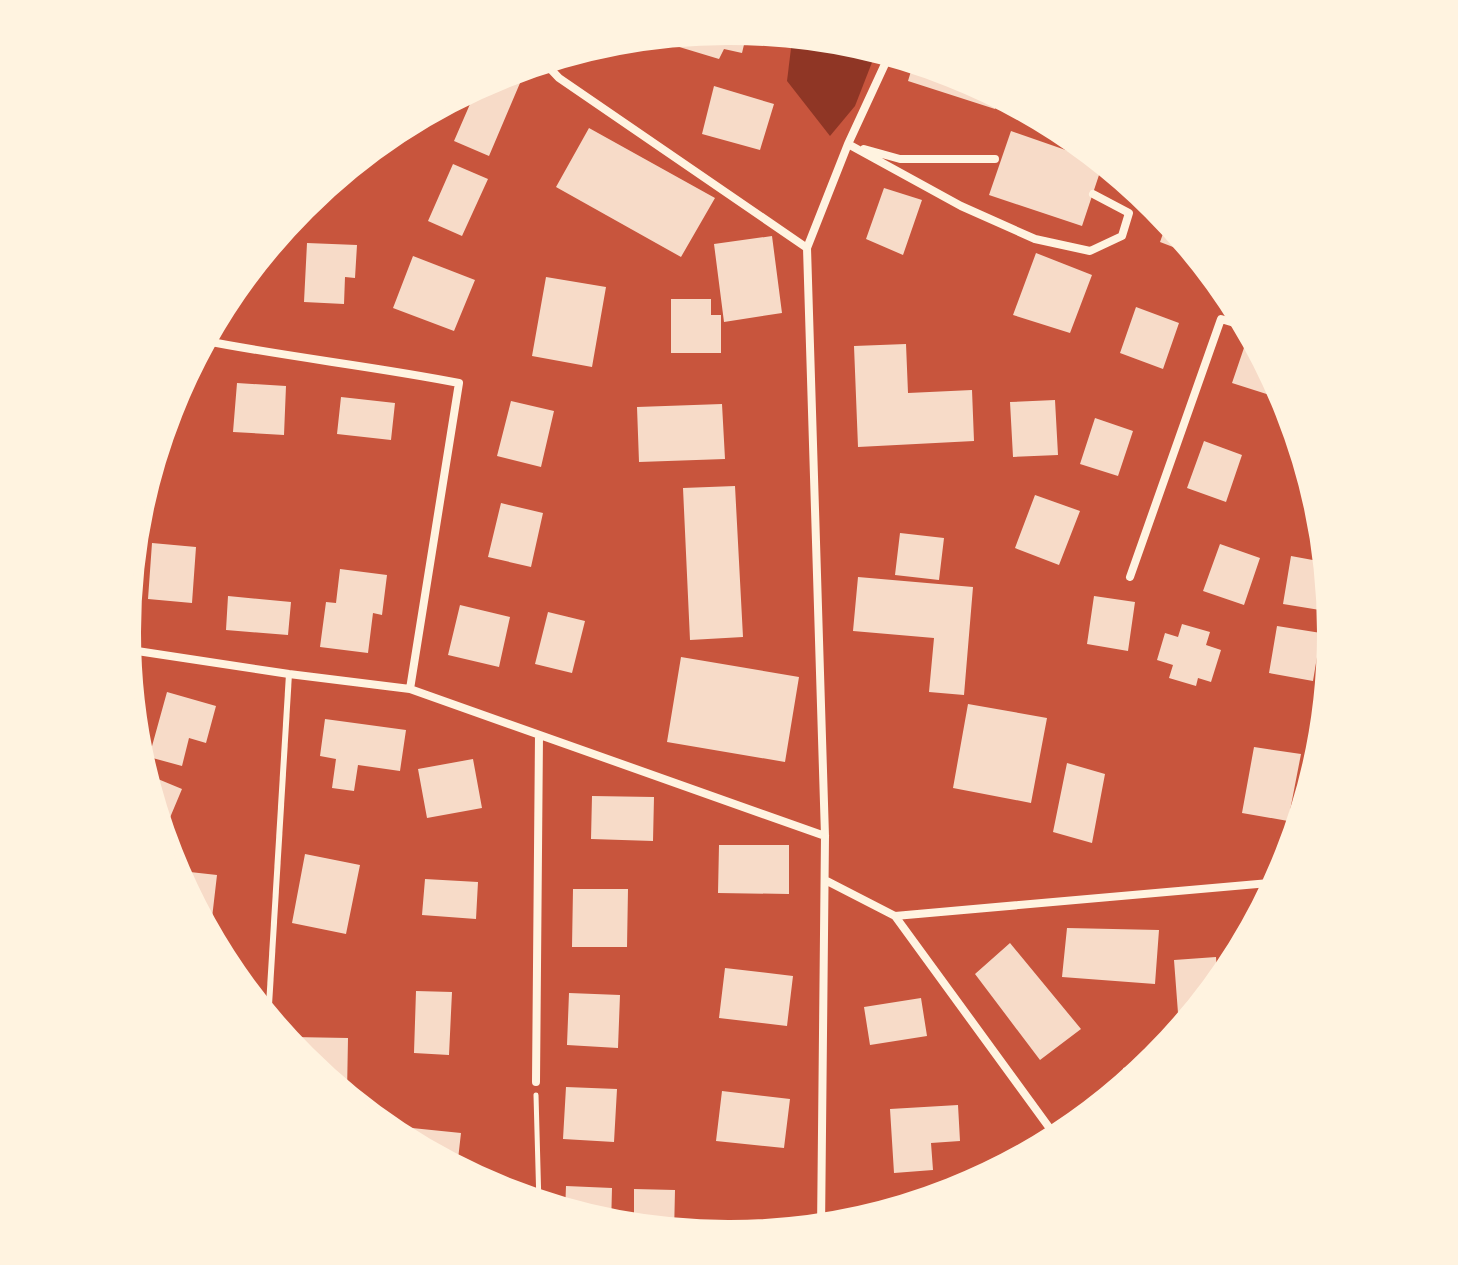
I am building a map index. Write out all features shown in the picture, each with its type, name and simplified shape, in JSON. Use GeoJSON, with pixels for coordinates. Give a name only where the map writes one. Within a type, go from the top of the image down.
{"type":"FeatureCollection","features":[{"type":"Feature","properties":{"kind":"street"},"geometry":{"type":"LineString","coordinates":[[821,1218],[825,836],[807,248],[848,144],[886,61]]}},
{"type":"Feature","properties":{"kind":"street"},"geometry":{"type":"LineString","coordinates":[[549,68],[559,78],[807,248]]}},
{"type":"Feature","properties":{"kind":"street"},"geometry":{"type":"LineString","coordinates":[[848,144],[900,159],[995,159]]}},
{"type":"Feature","properties":{"kind":"street"},"geometry":{"type":"LineString","coordinates":[[848,144],[961,206],[1035,239],[1090,251],[1122,236],[1129,213],[1093,194]]}},
{"type":"Feature","properties":{"kind":"street"},"geometry":{"type":"LineString","coordinates":[[1130,577],[1221,319],[1234,323]]}},
{"type":"Feature","properties":{"kind":"street"},"geometry":{"type":"LineString","coordinates":[[213,342],[459,383],[410,689]]}},
{"type":"Feature","properties":{"kind":"street"},"geometry":{"type":"LineString","coordinates":[[137,651],[410,689],[825,836]]}},
{"type":"Feature","properties":{"kind":"street"},"geometry":{"type":"LineString","coordinates":[[536,1082],[539,735]]}},
{"type":"Feature","properties":{"kind":"street"},"geometry":{"type":"LineString","coordinates":[[825,880],[895,916],[1051,1130]]}},
{"type":"Feature","properties":{"kind":"street"},"geometry":{"type":"LineString","coordinates":[[895,916],[1265,883]]}},
{"type":"Feature","properties":{"kind":"lane"},"geometry":{"type":"LineString","coordinates":[[269,1005],[289,674]]}},
{"type":"Feature","properties":{"kind":"path"},"geometry":{"type":"LineString","coordinates":[[536,1082],[539,1194]]}},
{"type":"Feature","properties":{"kind":"shaded area"},"geometry":{"type":"Polygon","coordinates":[[[792,43],[874,58],[855,106],[830,136],[787,81],[792,43]]]}},
{"type":"Feature","properties":{"kind":"building"},"geometry":{"type":"Polygon","coordinates":[[[745,40],[742,53],[724,49],[719,59],[676,46],[677,42],[690,41],[745,40]]]}},
{"type":"Feature","properties":{"kind":"building"},"geometry":{"type":"Polygon","coordinates":[[[912,69],[997,104],[995,109],[908,81],[912,69]]]}},
{"type":"Feature","properties":{"kind":"building"},"geometry":{"type":"Polygon","coordinates":[[[514,80],[520,83],[489,156],[454,141],[472,99],[514,80]]]}},
{"type":"Feature","properties":{"kind":"building"},"geometry":{"type":"Polygon","coordinates":[[[714,86],[774,104],[760,150],[702,134],[714,86]]]}},
{"type":"Feature","properties":{"kind":"building"},"geometry":{"type":"Polygon","coordinates":[[[589,128],[715,198],[681,257],[556,187],[589,128]]]}},
{"type":"Feature","properties":{"kind":"building"},"geometry":{"type":"Polygon","coordinates":[[[1011,131],[1080,155],[1100,171],[1082,226],[989,195],[1011,131]]]}},
{"type":"Feature","properties":{"kind":"building"},"geometry":{"type":"Polygon","coordinates":[[[453,164],[488,179],[462,236],[428,221],[453,164]]]}},
{"type":"Feature","properties":{"kind":"building"},"geometry":{"type":"Polygon","coordinates":[[[884,188],[922,200],[903,255],[866,239],[884,188]]]}},
{"type":"Feature","properties":{"kind":"building"},"geometry":{"type":"Polygon","coordinates":[[[1164,231],[1181,250],[1160,242],[1164,231]]]}},
{"type":"Feature","properties":{"kind":"building"},"geometry":{"type":"Polygon","coordinates":[[[772,236],[782,313],[724,322],[714,244],[772,236]]]}},
{"type":"Feature","properties":{"kind":"building"},"geometry":{"type":"Polygon","coordinates":[[[307,243],[357,245],[355,278],[345,277],[344,304],[304,302],[307,243]]]}},
{"type":"Feature","properties":{"kind":"building"},"geometry":{"type":"Polygon","coordinates":[[[1036,253],[1092,275],[1070,333],[1013,315],[1036,253]]]}},
{"type":"Feature","properties":{"kind":"building"},"geometry":{"type":"Polygon","coordinates":[[[413,256],[475,280],[454,331],[393,308],[413,256]]]}},
{"type":"Feature","properties":{"kind":"building"},"geometry":{"type":"Polygon","coordinates":[[[546,277],[606,287],[592,367],[532,356],[546,277]]]}},
{"type":"Feature","properties":{"kind":"building"},"geometry":{"type":"Polygon","coordinates":[[[671,299],[711,299],[711,315],[721,315],[721,353],[671,353],[671,299]]]}},
{"type":"Feature","properties":{"kind":"building"},"geometry":{"type":"Polygon","coordinates":[[[1136,307],[1179,323],[1163,369],[1120,353],[1136,307]]]}},
{"type":"Feature","properties":{"kind":"building"},"geometry":{"type":"Polygon","coordinates":[[[1246,343],[1271,395],[1232,383],[1246,343]]]}},
{"type":"Feature","properties":{"kind":"building"},"geometry":{"type":"Polygon","coordinates":[[[906,344],[908,393],[972,390],[974,441],[858,447],[854,346],[906,344]]]}},
{"type":"Feature","properties":{"kind":"building"},"geometry":{"type":"Polygon","coordinates":[[[237,383],[286,386],[284,435],[233,432],[237,383]]]}},
{"type":"Feature","properties":{"kind":"building"},"geometry":{"type":"Polygon","coordinates":[[[341,397],[395,403],[391,440],[337,434],[341,397]]]}},
{"type":"Feature","properties":{"kind":"building"},"geometry":{"type":"Polygon","coordinates":[[[1055,400],[1058,455],[1013,457],[1010,402],[1055,400]]]}},
{"type":"Feature","properties":{"kind":"building"},"geometry":{"type":"Polygon","coordinates":[[[511,401],[554,411],[541,467],[497,456],[511,401]]]}},
{"type":"Feature","properties":{"kind":"building"},"geometry":{"type":"Polygon","coordinates":[[[722,404],[725,459],[639,462],[637,407],[722,404]]]}},
{"type":"Feature","properties":{"kind":"building"},"geometry":{"type":"Polygon","coordinates":[[[1095,418],[1133,431],[1118,476],[1080,464],[1095,418]]]}},
{"type":"Feature","properties":{"kind":"building"},"geometry":{"type":"Polygon","coordinates":[[[1204,441],[1242,455],[1226,502],[1187,488],[1204,441]]]}},
{"type":"Feature","properties":{"kind":"building"},"geometry":{"type":"Polygon","coordinates":[[[735,486],[743,637],[690,640],[683,488],[735,486]]]}},
{"type":"Feature","properties":{"kind":"building"},"geometry":{"type":"Polygon","coordinates":[[[1035,495],[1080,511],[1059,565],[1015,548],[1035,495]]]}},
{"type":"Feature","properties":{"kind":"building"},"geometry":{"type":"Polygon","coordinates":[[[501,503],[543,513],[531,567],[488,557],[501,503]]]}},
{"type":"Feature","properties":{"kind":"building"},"geometry":{"type":"Polygon","coordinates":[[[900,533],[944,538],[939,580],[895,575],[900,533]]]}},
{"type":"Feature","properties":{"kind":"building"},"geometry":{"type":"Polygon","coordinates":[[[152,543],[196,547],[192,603],[148,599],[152,543]]]}},
{"type":"Feature","properties":{"kind":"building"},"geometry":{"type":"Polygon","coordinates":[[[1220,544],[1260,558],[1244,605],[1203,591],[1220,544]]]}},
{"type":"Feature","properties":{"kind":"building"},"geometry":{"type":"Polygon","coordinates":[[[1291,556],[1317,561],[1321,610],[1283,604],[1291,556]]]}},
{"type":"Feature","properties":{"kind":"building"},"geometry":{"type":"Polygon","coordinates":[[[340,569],[387,575],[382,615],[373,613],[368,653],[320,647],[326,602],[336,603],[340,569]]]}},
{"type":"Feature","properties":{"kind":"building"},"geometry":{"type":"Polygon","coordinates":[[[858,577],[973,587],[964,695],[929,692],[934,638],[853,631],[858,577]]]}},
{"type":"Feature","properties":{"kind":"building"},"geometry":{"type":"Polygon","coordinates":[[[228,596],[291,602],[288,635],[226,630],[228,596]]]}},
{"type":"Feature","properties":{"kind":"building"},"geometry":{"type":"Polygon","coordinates":[[[1094,596],[1135,602],[1128,651],[1087,644],[1094,596]]]}},
{"type":"Feature","properties":{"kind":"building"},"geometry":{"type":"Polygon","coordinates":[[[460,605],[510,617],[499,667],[448,655],[460,605]]]}},
{"type":"Feature","properties":{"kind":"building"},"geometry":{"type":"Polygon","coordinates":[[[548,612],[585,621],[572,673],[535,664],[548,612]]]}},
{"type":"Feature","properties":{"kind":"building"},"geometry":{"type":"Polygon","coordinates":[[[1182,624],[1210,632],[1206,645],[1221,650],[1211,682],[1198,678],[1196,686],[1169,678],[1173,665],[1157,660],[1165,633],[1178,637],[1182,624]]]}},
{"type":"Feature","properties":{"kind":"building"},"geometry":{"type":"Polygon","coordinates":[[[1277,626],[1321,633],[1313,681],[1269,673],[1277,626]]]}},
{"type":"Feature","properties":{"kind":"building"},"geometry":{"type":"Polygon","coordinates":[[[681,657],[799,677],[785,762],[667,742],[681,657]]]}},
{"type":"Feature","properties":{"kind":"building"},"geometry":{"type":"Polygon","coordinates":[[[167,692],[216,706],[206,743],[189,738],[182,766],[150,755],[167,692]]]}},
{"type":"Feature","properties":{"kind":"building"},"geometry":{"type":"Polygon","coordinates":[[[968,704],[1047,718],[1031,803],[953,788],[968,704]]]}},
{"type":"Feature","properties":{"kind":"building"},"geometry":{"type":"Polygon","coordinates":[[[325,719],[406,730],[400,771],[358,765],[354,791],[332,788],[336,759],[320,756],[325,719]]]}},
{"type":"Feature","properties":{"kind":"building"},"geometry":{"type":"Polygon","coordinates":[[[1254,747],[1301,754],[1288,821],[1242,813],[1254,747]]]}},
{"type":"Feature","properties":{"kind":"building"},"geometry":{"type":"Polygon","coordinates":[[[473,759],[482,808],[427,818],[418,769],[473,759]]]}},
{"type":"Feature","properties":{"kind":"building"},"geometry":{"type":"Polygon","coordinates":[[[1067,763],[1105,774],[1092,843],[1053,832],[1067,763]]]}},
{"type":"Feature","properties":{"kind":"building"},"geometry":{"type":"Polygon","coordinates":[[[155,778],[182,789],[168,823],[155,778]]]}},
{"type":"Feature","properties":{"kind":"building"},"geometry":{"type":"Polygon","coordinates":[[[592,796],[654,797],[653,841],[591,839],[592,796]]]}},
{"type":"Feature","properties":{"kind":"building"},"geometry":{"type":"Polygon","coordinates":[[[719,845],[789,845],[789,894],[718,893],[719,845]]]}},
{"type":"Feature","properties":{"kind":"building"},"geometry":{"type":"Polygon","coordinates":[[[305,854],[360,865],[346,934],[292,923],[305,854]]]}},
{"type":"Feature","properties":{"kind":"building"},"geometry":{"type":"Polygon","coordinates":[[[188,872],[217,875],[212,918],[198,895],[188,872]]]}},
{"type":"Feature","properties":{"kind":"building"},"geometry":{"type":"Polygon","coordinates":[[[425,879],[478,882],[476,919],[422,915],[425,879]]]}},
{"type":"Feature","properties":{"kind":"building"},"geometry":{"type":"Polygon","coordinates":[[[573,889],[628,889],[627,947],[572,947],[573,889]]]}},
{"type":"Feature","properties":{"kind":"building"},"geometry":{"type":"Polygon","coordinates":[[[1067,928],[1159,930],[1155,984],[1062,977],[1067,928]]]}},
{"type":"Feature","properties":{"kind":"building"},"geometry":{"type":"Polygon","coordinates":[[[1010,943],[1081,1029],[1040,1060],[975,974],[1010,943]]]}},
{"type":"Feature","properties":{"kind":"building"},"geometry":{"type":"Polygon","coordinates":[[[1216,957],[1217,969],[1183,1013],[1178,1013],[1174,960],[1216,957]]]}},
{"type":"Feature","properties":{"kind":"building"},"geometry":{"type":"Polygon","coordinates":[[[725,968],[793,976],[787,1026],[719,1018],[725,968]]]}},
{"type":"Feature","properties":{"kind":"building"},"geometry":{"type":"Polygon","coordinates":[[[416,991],[452,992],[449,1055],[414,1053],[416,991]]]}},
{"type":"Feature","properties":{"kind":"building"},"geometry":{"type":"Polygon","coordinates":[[[569,993],[620,995],[618,1048],[567,1045],[569,993]]]}},
{"type":"Feature","properties":{"kind":"building"},"geometry":{"type":"Polygon","coordinates":[[[921,998],[927,1036],[870,1045],[864,1007],[921,998]]]}},
{"type":"Feature","properties":{"kind":"building"},"geometry":{"type":"Polygon","coordinates":[[[297,1037],[348,1038],[347,1086],[297,1037]]]}},
{"type":"Feature","properties":{"kind":"building"},"geometry":{"type":"Polygon","coordinates":[[[566,1087],[617,1089],[614,1142],[563,1139],[566,1087]]]}},
{"type":"Feature","properties":{"kind":"building"},"geometry":{"type":"Polygon","coordinates":[[[722,1091],[790,1099],[784,1148],[716,1141],[722,1091]]]}},
{"type":"Feature","properties":{"kind":"building"},"geometry":{"type":"Polygon","coordinates":[[[958,1105],[960,1141],[931,1143],[933,1170],[894,1173],[890,1109],[958,1105]]]}},
{"type":"Feature","properties":{"kind":"building"},"geometry":{"type":"Polygon","coordinates":[[[412,1128],[461,1133],[458,1159],[433,1146],[412,1132],[412,1128]]]}},
{"type":"Feature","properties":{"kind":"building"},"geometry":{"type":"Polygon","coordinates":[[[566,1186],[612,1188],[611,1214],[565,1202],[566,1186]]]}},
{"type":"Feature","properties":{"kind":"building"},"geometry":{"type":"Polygon","coordinates":[[[634,1189],[675,1190],[674,1222],[634,1217],[634,1189]]]}}]}
